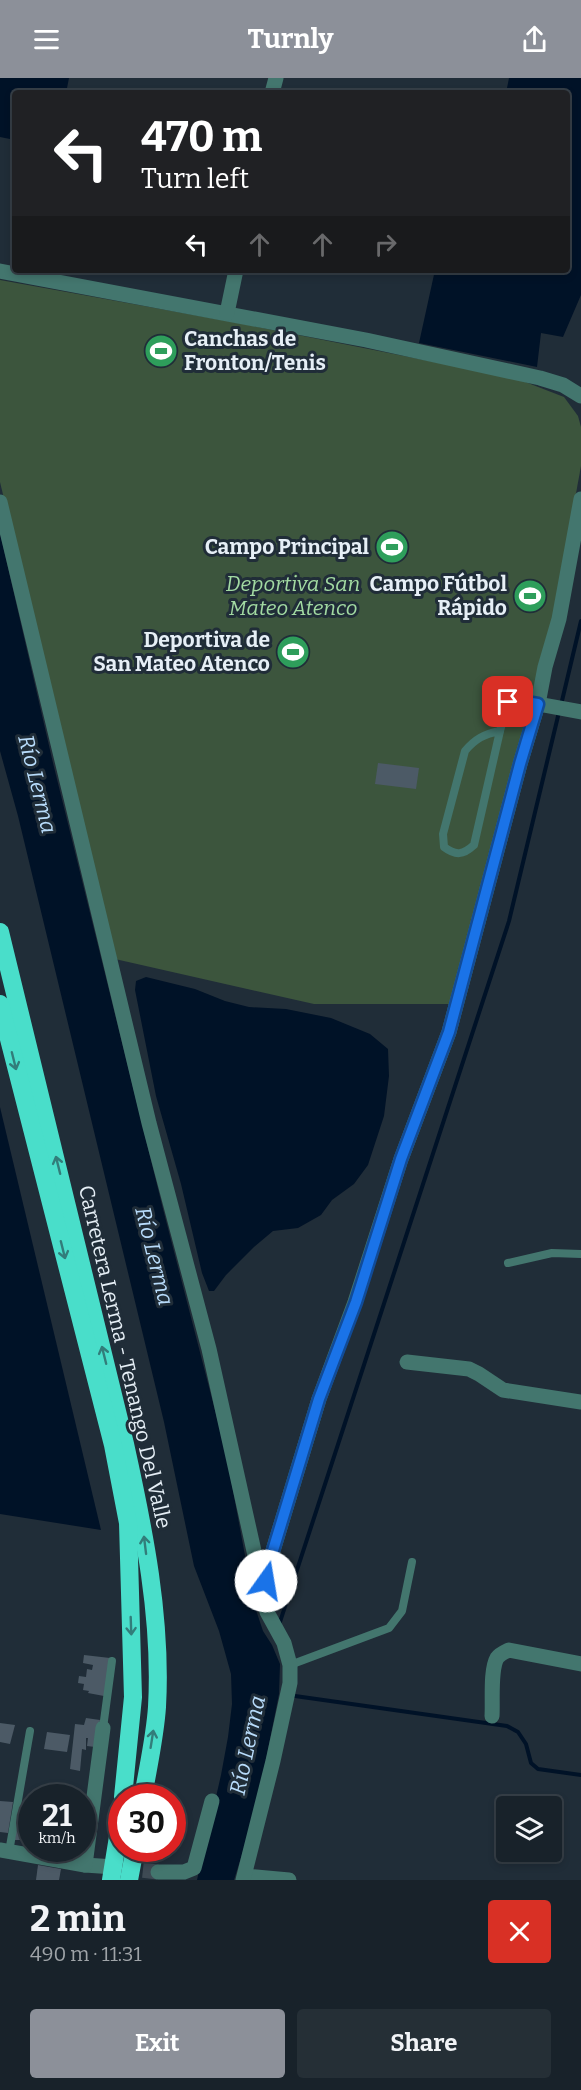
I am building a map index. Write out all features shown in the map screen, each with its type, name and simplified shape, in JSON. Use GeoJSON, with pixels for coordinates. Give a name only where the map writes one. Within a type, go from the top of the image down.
{"type":"FeatureCollection","features":[{"type":"Feature","properties":{"kind":"highway","name":"Carretera Lerma - Tenango Del Valle"},"geometry":{"type":"LineString","coordinates":[[0,932],[126,1444],[142,1522],[156,1629],[157,1696],[145,1784]]}},
{"type":"Feature","properties":{"kind":"highway"},"geometry":{"type":"LineString","coordinates":[[0,1005],[113,1445],[128,1523],[133,1697],[124,1784]]}},
{"type":"Feature","properties":{"kind":"highway"},"geometry":{"type":"LineString","coordinates":[[129,1880],[132,1862]]}},
{"type":"Feature","properties":{"kind":"street"},"geometry":{"type":"LineString","coordinates":[[0,271],[366,340],[540,378],[563,386],[581,396]]}},
{"type":"Feature","properties":{"kind":"street"},"geometry":{"type":"LineString","coordinates":[[227,313],[235,273]]}},
{"type":"Feature","properties":{"kind":"street"},"geometry":{"type":"LineString","coordinates":[[289,1880],[244,1878],[290,1683],[290,1665],[284,1643],[267,1612],[265,1599],[268,1567],[319,1399],[352,1311],[401,1159],[449,1032],[520,764],[544,705],[545,667],[559,619],[581,499]]}},
{"type":"Feature","properties":{"kind":"street"},"geometry":{"type":"LineString","coordinates":[[0,502],[149,1123],[209,1349],[258,1569],[266,1581]]}},
{"type":"Feature","properties":{"kind":"street"},"geometry":{"type":"LineString","coordinates":[[544,705],[575,711]]}},
{"type":"Feature","properties":{"kind":"street"},"geometry":{"type":"LineString","coordinates":[[407,1362],[469,1369],[503,1390],[581,1402]]}},
{"type":"Feature","properties":{"kind":"street"},"geometry":{"type":"LineString","coordinates":[[492,1716],[494,1667],[497,1659],[509,1650],[581,1664]]}},
{"type":"Feature","properties":{"kind":"street"},"geometry":{"type":"LineString","coordinates":[[85,1865],[103,1728]]}},
{"type":"Feature","properties":{"kind":"street"},"geometry":{"type":"LineString","coordinates":[[158,1872],[184,1872],[194,1868],[212,1801]]}},
{"type":"Feature","properties":{"kind":"street"},"geometry":{"type":"LineString","coordinates":[[5,1851],[85,1865],[113,1874]]}},
{"type":"Feature","properties":{"kind":"lane"},"geometry":{"type":"LineString","coordinates":[[500,731],[486,734],[473,741],[465,751],[443,834],[444,847],[453,854],[464,854],[474,845],[508,702],[513,700],[544,705]]}},
{"type":"Feature","properties":{"kind":"lane"},"geometry":{"type":"LineString","coordinates":[[508,1263],[552,1253],[581,1254]]}},
{"type":"Feature","properties":{"kind":"lane"},"geometry":{"type":"LineString","coordinates":[[290,1665],[389,1628],[402,1611],[412,1562]]}},
{"type":"Feature","properties":{"kind":"lane"},"geometry":{"type":"LineString","coordinates":[[103,1728],[112,1661]]}},
{"type":"Feature","properties":{"kind":"lane"},"geometry":{"type":"LineString","coordinates":[[5,1851],[30,1731]]}},
{"type":"Feature","properties":{"kind":"green space","name":"Deportiva de San Mateo Atenco"},"geometry":{"type":"Polygon","coordinates":[[[0,280],[233,322],[515,378],[564,397],[578,416],[581,427],[581,466],[549,641],[453,1004],[314,1004],[115,959],[0,482],[0,280]]]}},
{"type":"Feature","properties":{"kind":"water"},"geometry":{"type":"Polygon","coordinates":[[[0,78],[69,78],[67,90],[12,90],[12,139],[0,137],[0,78]]]}},
{"type":"Feature","properties":{"kind":"water"},"geometry":{"type":"Polygon","coordinates":[[[509,78],[581,78],[581,295],[563,337],[541,333],[537,367],[419,343],[434,273],[570,273],[570,90],[507,90],[509,78]]]}},
{"type":"Feature","properties":{"kind":"water","name":"Río Lerma"},"geometry":{"type":"Polygon","coordinates":[[[0,533],[53,763],[226,1453],[254,1604],[263,1631],[280,1664],[279,1694],[265,1764],[252,1822],[234,1880],[197,1880],[228,1737],[232,1704],[231,1674],[219,1631],[194,1566],[164,1422],[18,816],[0,751],[0,533]]]}},
{"type":"Feature","properties":{"kind":"water"},"geometry":{"type":"Polygon","coordinates":[[[146,977],[195,989],[225,1001],[249,1007],[286,1009],[331,1018],[370,1034],[388,1049],[389,1076],[384,1116],[368,1165],[354,1184],[332,1200],[321,1215],[298,1228],[273,1231],[226,1275],[214,1291],[209,1291],[202,1273],[181,1184],[156,1096],[135,990],[136,981],[146,977]]]}},
{"type":"Feature","properties":{"kind":"water"},"geometry":{"type":"Polygon","coordinates":[[[0,1107],[101,1530],[0,1514],[0,1107]]]}},
{"type":"Feature","properties":{"kind":"building"},"geometry":{"type":"Polygon","coordinates":[[[378,763],[419,768],[416,789],[375,784],[378,763]]]}},
{"type":"Feature","properties":{"kind":"building"},"geometry":{"type":"Polygon","coordinates":[[[84,1655],[110,1658],[104,1696],[88,1693],[89,1691],[83,1690],[84,1684],[78,1683],[79,1676],[86,1677],[87,1669],[92,1670],[93,1665],[83,1663],[84,1655]]]}},
{"type":"Feature","properties":{"kind":"building"},"geometry":{"type":"Polygon","coordinates":[[[86,1718],[100,1720],[95,1747],[87,1746],[88,1738],[86,1738],[86,1750],[82,1749],[80,1771],[70,1769],[75,1724],[84,1725],[86,1718]]]}},
{"type":"Feature","properties":{"kind":"building"},"geometry":{"type":"Polygon","coordinates":[[[0,1723],[15,1725],[10,1744],[0,1742],[0,1723]]]}},
{"type":"Feature","properties":{"kind":"building"},"geometry":{"type":"Polygon","coordinates":[[[47,1732],[70,1735],[67,1752],[44,1749],[47,1732]]]}},
{"type":"Feature","properties":{"kind":"building"},"geometry":{"type":"Polygon","coordinates":[[[0,1801],[13,1802],[8,1833],[0,1832],[0,1801]]]}},
{"type":"Feature","properties":{"kind":"building"},"geometry":{"type":"Polygon","coordinates":[[[18,1814],[18,1840],[14,1840],[18,1814]]]}},
{"type":"Feature","properties":{"kind":"building"},"geometry":{"type":"Polygon","coordinates":[[[38,1865],[61,1869],[59,1880],[36,1880],[38,1865]]]}},
{"type":"Feature","properties":{"kind":"waterway"},"geometry":{"type":"LineString","coordinates":[[561,705],[581,621]]}},
{"type":"Feature","properties":{"kind":"waterway"},"geometry":{"type":"LineString","coordinates":[[279,1625],[509,921],[559,712]]}},
{"type":"Feature","properties":{"kind":"waterway"},"geometry":{"type":"LineString","coordinates":[[295,1696],[507,1726],[518,1732],[526,1744],[531,1763],[538,1769],[581,1775]]}},
{"type":"Feature","properties":{"kind":"tunnel"},"geometry":{"type":"LineString","coordinates":[[120,1868],[158,1872]]}},
{"type":"Feature","properties":{"kind":"place","name":"Canchas de Fronton/Tenis"},"geometry":{"type":"Point","coordinates":[161,351]}},
{"type":"Feature","properties":{"kind":"place","name":"Campo Principal"},"geometry":{"type":"Point","coordinates":[392,547]}},
{"type":"Feature","properties":{"kind":"place","name":"Campo Fútbol Rápido"},"geometry":{"type":"Point","coordinates":[530,596]}},
{"type":"Feature","properties":{"kind":"place","name":"Deportiva de San Mateo Atenco"},"geometry":{"type":"Point","coordinates":[293,652]}},
{"type":"Feature","properties":{"kind":"route"},"geometry":{"type":"LineString","coordinates":[[266,1581],[268,1567],[319,1399],[356,1302],[401,1159],[449,1032],[538,704],[513,700],[508,702]]}},
{"type":"Feature","properties":{"kind":"park label","name":"Deportiva San Mateo Atenco"},"geometry":{"type":"Point","coordinates":[293,596]}}]}
